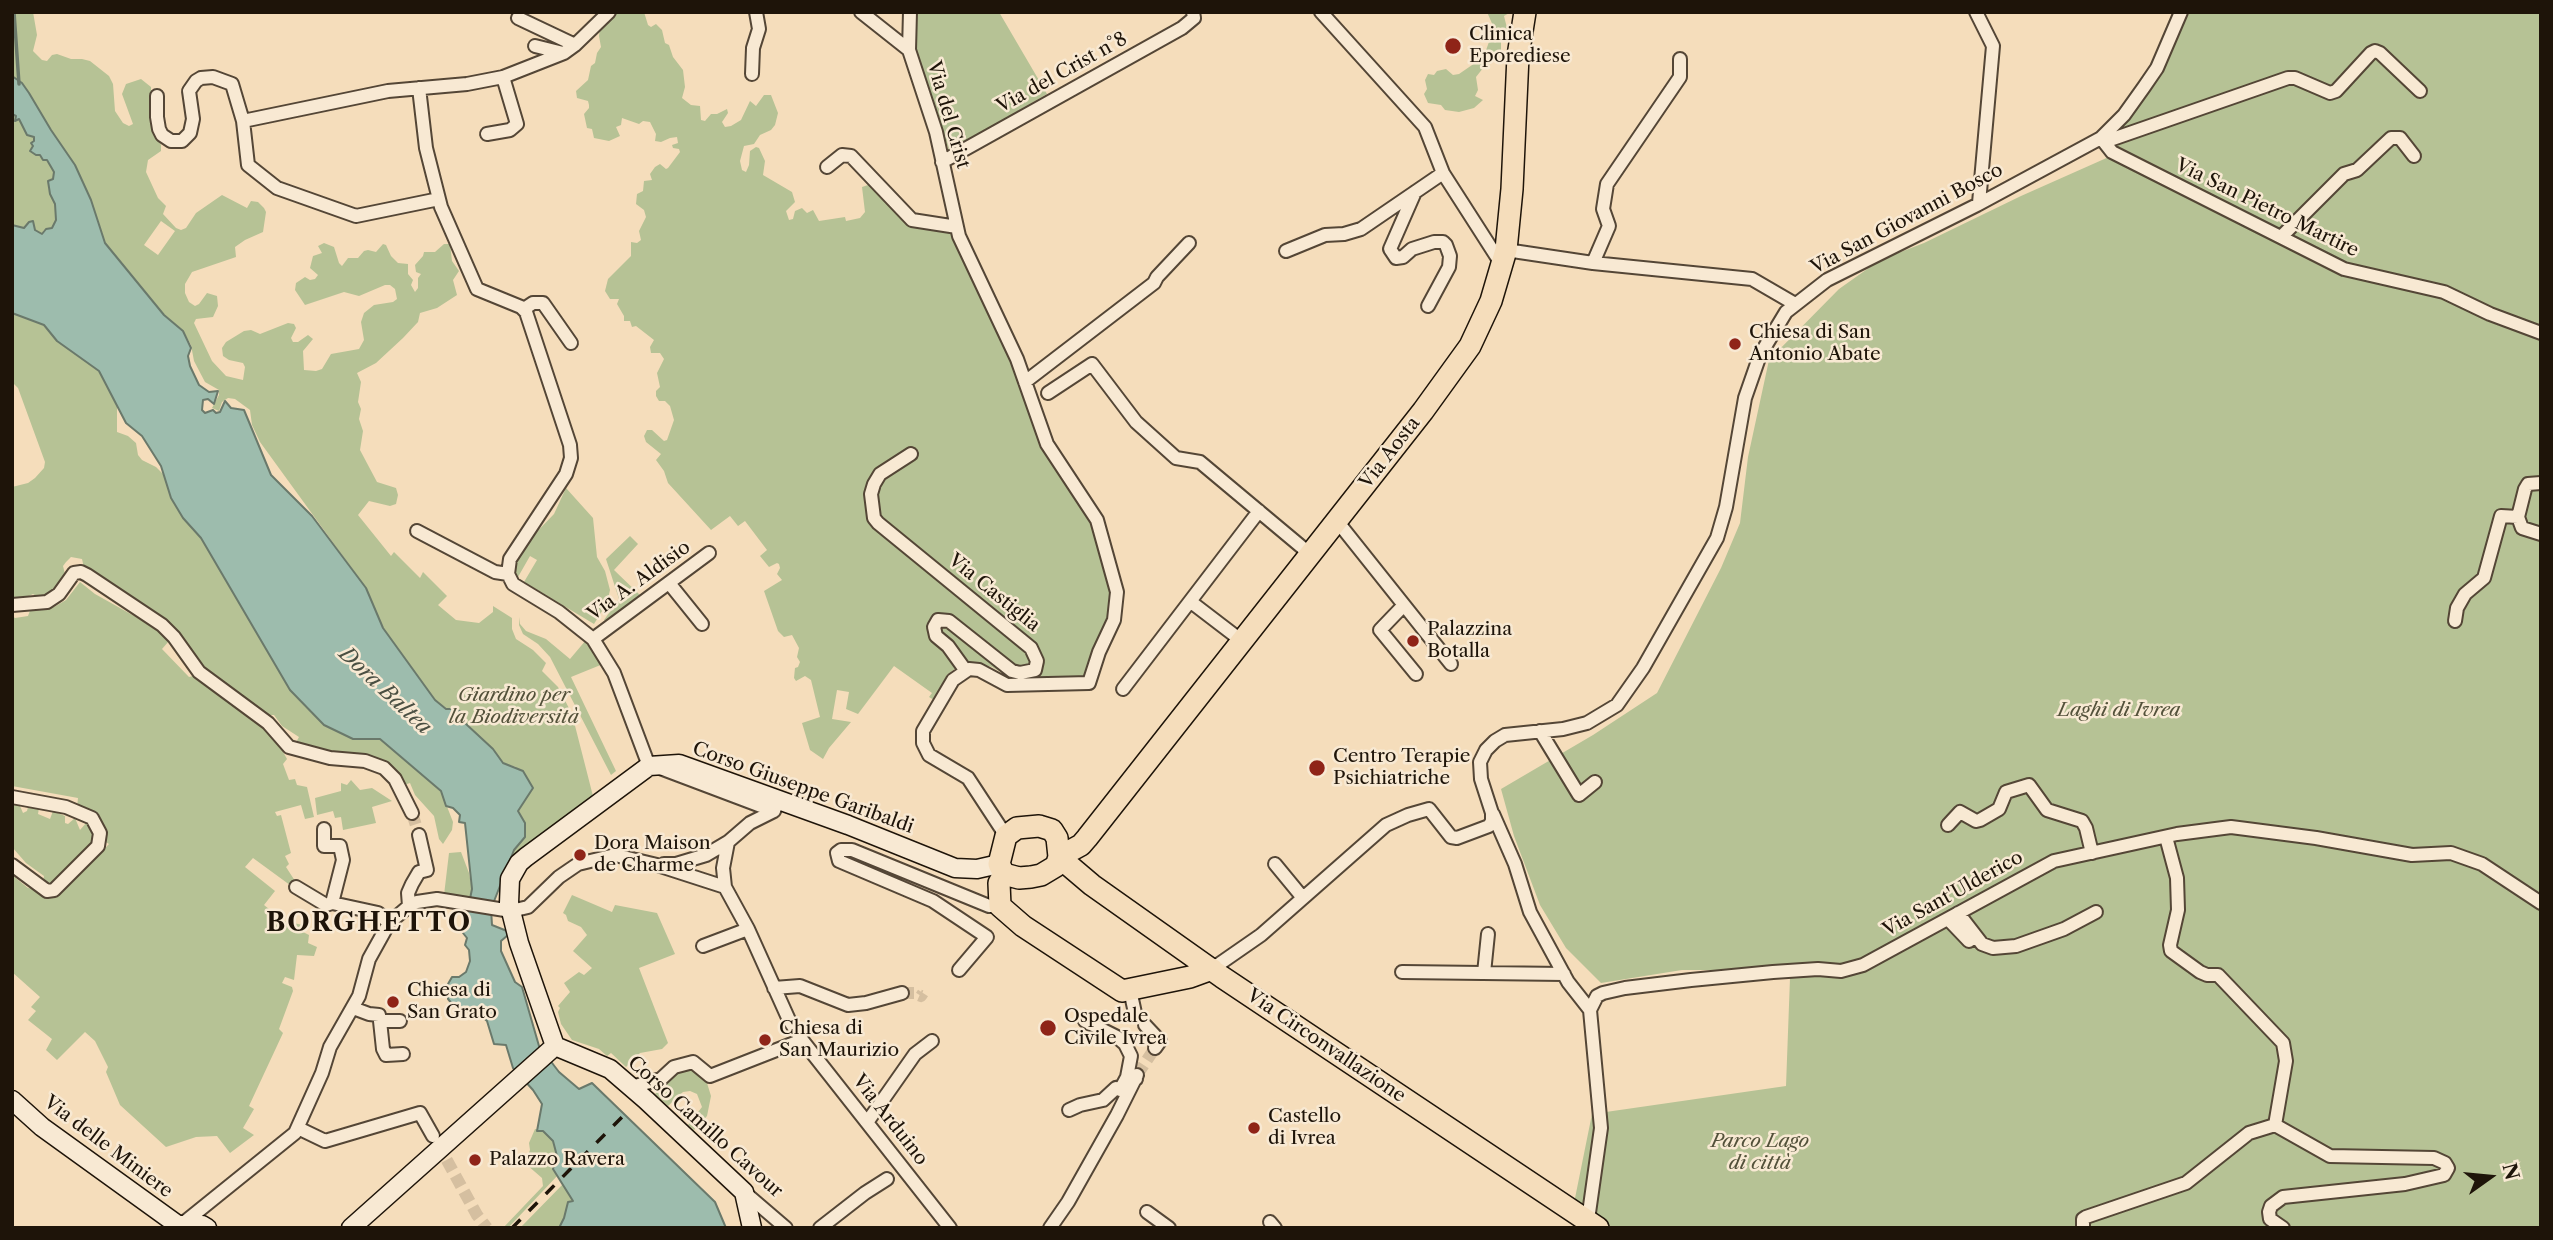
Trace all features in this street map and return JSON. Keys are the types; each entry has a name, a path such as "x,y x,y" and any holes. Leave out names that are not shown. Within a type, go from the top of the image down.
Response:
{"main road":[{"name":"Via Aosta","path":"1058,847 1081,845 1460,361 1486,313 1504,258 1512,201 1518,56 1525,12"},
{"name":"Corso Giuseppe Garibaldi","path":"654,767 679,764 776,806 955,868 1002,869"},
{"path":"351,1228 552,1049 526,966 505,911 510,879 519,863 654,767"},
{"path":"1058,847 1096,825"},
{"path":"1002,869 1020,878 1041,875 1056,866 1058,847 1052,830 1039,826 1017,828 1006,836 999,884 1000,906 1023,926 1122,991 1190,977 1212,969"},
{"path":"1080,874 1077,863 1081,845"},
{"name":"Via Circonvallazione","path":"1058,847 1092,885 1212,969 1593,1224"},
{"name":"Corso Camillo Cavour","path":"552,1049 610,1069 744,1192"},
{"name":"Via delle Miniere","path":"12,1100 42,1127 174,1225 202,1225 206,1228"},
{"path":"744,1192 752,1228"}],"street":[{"path":"243,121 388,90 467,84 503,76 564,53 609,12"},
{"path":"752,74 753,48 759,29 756,12"},
{"path":"861,12 909,50"},
{"name":"Via del Crist","path":"910,12 909,50 936,132 959,236 1017,359 1025,382"},
{"name":"Via del Crist n°8","path":"942,162 1182,28 1194,18 1193,12"},
{"path":"1321,12 1425,127 1443,173 1504,258 1593,263 1752,279 1795,304"},
{"path":"1976,12 1993,46 1979,203"},
{"name":"Via San Giovanni Bosco","path":"1590,1010 1564,974 1530,912 1515,864 1492,813 1481,779 1480,762 1486,750 1505,735 1587,723 1605,714 1617,705 1643,668 1717,538 1726,508 1741,417 1753,373 1759,355 1786,312 1828,280 2102,140 2151,78 2181,12"},
{"path":"518,18 575,45"},
{"path":"535,46 564,53"},
{"path":"2102,140 2288,78 2295,78 2330,93 2336,91 2371,52 2375,51 2420,91"},
{"path":"1609,226 1603,209 1607,184 1680,77 1681,59"},
{"path":"487,134 510,130 517,124 503,76"},
{"path":"157,96 157,117 162,135 171,141 182,141 190,133 192,118 189,90 201,78 213,77 232,84 243,121 248,165 277,188 356,216 439,199"},
{"path":"417,531 495,572 508,574 510,559 566,474 571,458 562,417 524,309 477,289 439,199 426,148 419,88"},
{"path":"2281,237 2344,174 2357,170 2391,138 2400,138 2414,156"},
{"name":"Via San Pietro Martire","path":"2102,140 2112,152 2344,269 2444,292 2490,314 2541,333"},
{"path":"827,167 842,155 851,156 912,220 957,227"},
{"path":"1286,251 1325,235 1361,229 1443,173"},
{"path":"1416,192 1390,249 1396,258 1404,257 1412,249 1434,242 1443,242 1446,245 1450,256 1449,267 1428,306"},
{"path":"1593,263 1615,211"},
{"path":"1006,836 968,778 929,755 923,743 923,731 953,680 966,671 979,670 1007,685 1089,683 1099,652 1114,620 1117,592 1097,520 1047,444 1025,382 1154,283 1189,243"},
{"path":"524,309 533,303 543,303 566,328 570,343"},
{"path":"1048,393 1092,364 1136,422 1176,458 1200,462 1310,554"},
{"name":"Via Castiglia","path":"911,454 880,474 874,484 871,494 874,518 1031,648 1037,661 1035,670 1020,673 1012,671 949,621 937,620 934,627 936,636 948,646 966,671"},
{"path":"2541,483 2528,484 2518,517 2522,528 2541,534"},
{"path":"1123,689 1259,511"},
{"path":"2455,621 2465,594 2484,578 2501,516 2518,517"},
{"path":"1337,521 1451,664"},
{"name":"Via A. Aldisio","path":"593,639 709,554"},
{"path":"12,605 55,598 74,573 81,572 162,625 199,672 268,723 289,747 330,758 365,761 384,768 395,779 412,813"},
{"name":"Via A. Aldisio","path":"508,574 513,584 559,612 593,639 614,673 654,767"},
{"path":"669,583 702,624"},
{"path":"1191,602 1242,641"},
{"path":"1404,605 1380,630 1416,674"},
{"path":"1540,732 1579,794 1595,782"},
{"path":"1948,825 1960,811 1976,821 1980,820 1999,809 2006,792 2029,785 2047,810 2082,821 2092,853"},
{"path":"12,790 62,800"},
{"path":"12,797 66,807 92,818 99,827 100,839 98,846 54,890 47,891 12,865"},
{"path":"657,865 676,864 706,855 776,806"},
{"path":"1212,969 1261,935 1386,825 1409,814 1429,810 1445,834 1457,838 1489,826 1492,813"},
{"name":"Via Sant'Ulderico","path":"1590,1010 1597,996 1625,988 1773,972 1841,971 1852,968 1879,958 2046,864 2166,837 2231,827 2246,827 2412,855 2451,853 2482,864 2541,903"},
{"path":"324,829 324,846 340,846 343,860 332,903"},
{"path":"409,906 408,893 412,884 419,872 427,870 419,835"},
{"path":"2166,837 2177,878 2178,910 2171,951 2200,972 2218,975 2283,1043 2286,1061 2274,1125"},
{"path":"174,1225 298,1128 338,1031 364,985 369,958 389,923 409,906 425,900 447,900 505,911 528,907 559,877 578,864 607,856 623,856 657,865 724,887 723,868 728,842"},
{"path":"959,970 987,937 933,901 839,861 837,853 841,850 852,850 989,906 1000,906"},
{"path":"1275,864 1303,898"},
{"path":"296,887 326,905 332,903 378,913 389,923"},
{"name":"Via Arduino","path":"724,887 748,929 789,1020 802,1040 950,1228"},
{"path":"1953,916 1982,944 1993,948 2015,946 2064,929 2096,912"},
{"path":"1953,916 1969,941"},
{"path":"703,946 748,929"},
{"path":"1484,973 1488,934"},
{"path":"1402,972 1564,974"},
{"path":"774,988 800,986 848,1005 902,993"},
{"path":"1130,990 1135,1013"},
{"path":"353,1008 379,1015 386,1055 404,1054"},
{"path":"1590,1010 1601,1129 1593,1224"},
{"path":"380,1021 400,1021"},
{"path":"1050,1228 1068,1202 1134,1077 1129,1050 1117,1037 1085,1021"},
{"path":"1146,1025 1160,1041 1155,1048"},
{"path":"631,1087 662,1079 674,1067 693,1062 710,1076 802,1040"},
{"path":"868,1121 915,1054 932,1041"},
{"path":"1069,1110 1102,1100 1116,1088 1120,1090 1134,1077"},
{"path":"298,1128 325,1141 421,1113 433,1136"},
{"path":"2083,1228 2083,1219 2086,1217 2186,1183 2249,1133 2274,1125 2330,1156 2434,1158 2445,1163 2448,1168 2444,1175 2405,1184 2283,1197 2269,1212 2270,1219 2283,1228"},
{"path":"820,1228 865,1193 887,1180"},
{"name":"Corso Camillo Cavour","path":"744,1192 786,1228"},
{"path":"1147,1212 1169,1228"}],"green space":[{"name":"Giardino per la Biodiversità","path":"12,12 33,12 37,35 33,51 47,61 57,54 90,61 109,76 113,84 115,111 123,123 129,126 133,124 122,94 126,84 141,79 151,87 151,123 161,151 148,160 146,172 158,198 166,206 163,214 176,228 186,228 196,213 222,195 247,208 251,201 258,202 264,208 266,212 263,232 235,247 236,257 192,272 185,284 189,302 195,306 207,293 217,296 218,306 213,317 196,319 194,323 212,361 226,376 243,380 243,363 223,356 222,348 226,342 244,331 251,330 260,334 288,323 294,324 296,328 291,338 293,342 298,342 308,335 313,339 303,351 304,370 316,371 322,369 331,354 359,349 364,340 361,322 364,313 374,305 397,299 395,289 385,285 359,296 344,292 305,305 295,290 296,283 305,277 315,279 318,275 310,268 313,256 322,253 318,246 324,243 334,247 342,266 348,258 358,258 368,250 376,252 383,244 386,245 398,263 408,264 408,274 413,280 411,285 415,292 421,274 416,272 415,265 424,252 435,252 444,244 450,244 452,261 459,271 453,280 457,295 437,308 420,313 418,322 403,338 376,363 357,373 361,382 358,402 363,431 360,450 377,482 396,488 398,495 396,504 390,506 369,501 358,515 391,556 394,552 420,578 423,572 447,596 438,605 456,620 479,623 493,612 493,606 512,618 516,639 546,663 542,671 558,687 572,714 594,800 526,845 508,865 525,823 518,811 516,767 503,763 493,749 466,724 456,709 446,709 435,700 383,628 366,588 260,442 252,425 250,410 235,399 228,398 222,402 219,411 212,408 219,390 205,382 183,331 164,315 105,243 91,200 75,165 22,83 12,76","holes":["161,221 175,231 158,255 144,245"]},
{"path":"616,12 644,12 648,25 651,27 656,24 662,30 665,43 669,45 673,57 683,70 685,87 682,98 691,105 700,106 701,120 705,121 711,114 727,109 728,113 722,122 725,127 731,126 741,120 750,101 756,106 764,95 771,95 778,113 775,125 760,135 754,144 744,146 740,161 742,170 746,172 750,151 759,148 765,161 763,175 792,192 795,202 786,211 789,220 793,219 795,211 802,208 807,213 813,210 819,221 860,218 865,212 862,187 871,184 900,215 949,226 1016,360 1045,445 1095,520 1112,592 1109,618 1084,679 1009,677 992,667 973,662 961,664 947,675 934,700 929,697 932,693 894,666 858,714 846,709 849,692 837,690 832,719 851,722 823,759 810,750 802,723 820,717 811,680 805,676 796,681 794,678 795,668 800,662 797,657 799,648 792,635 784,637 778,631 764,591 782,580 777,574 779,564 769,567 760,556 767,550 745,521 738,526 730,516 711,530 668,483 656,460 661,454 646,442 644,436 647,430 652,430 664,441 667,440 674,420 670,406 665,401 659,401 656,396 660,387 657,373 664,359 660,353 651,353 650,347 654,340 636,326 632,327 630,321 624,321 617,304 619,299 610,299 605,291 608,279 631,256 631,242 637,243 641,240 639,231 646,217 644,210 636,204 637,194 643,191 644,181 652,180 650,174 660,164 668,168 680,152 672,145 678,143 677,137 655,141 656,134 650,122 643,121 639,124 622,118 621,125 616,127 620,136 609,141 594,138 592,129 587,128 584,114 589,108 588,101 577,98 576,91 588,80 591,66 595,63 601,47 600,28"},
{"path":"915,12 999,12 1047,94 949,151 914,47"},
{"path":"1487,12 1511,12 1504,16 1508,32 1501,40 1501,52 1491,58 1476,77 1478,90 1475,96 1483,100 1474,108 1459,112 1428,103 1424,94 1428,74 1434,75 1437,71 1446,69 1453,75 1459,74 1485,53 1494,28"},
{"name":"Laghi di Ivrea","path":"2184,12 2541,12 2541,1228 1583,1228 1571,1218 1592,1114 1786,1086 1790,978 1738,970 1682,970 1601,983 1566,948 1540,905 1514,836 1501,789 1593,735 1657,693 1721,568 1740,523 1748,457 1769,360 1839,289 1880,260 1924,243 2111,156 2122,110"},
{"path":"12,114 16,116 15,121 19,119 34,137 30,151 40,155 43,160 47,159 54,171 53,178 48,181 55,204 56,220 52,229 44,230 42,234 35,230 33,221 24,228 12,225"},
{"path":"12,313 44,325 57,341 99,371 117,406 117,432 136,443 138,455 142,460 156,467 164,475 171,498 183,518 201,538 290,690 324,725 353,739 380,739 441,791 453,822 452,830 443,844 439,839 434,816 415,795 410,783 401,786 384,766 293,748 299,737 282,726 274,715 262,715 200,666 163,620 84,568 82,559 71,557 66,562 63,566 66,578 56,591 39,598 33,594 15,603 12,599 12,487 28,483 35,478 44,468 45,462 18,388 12,382"},
{"path":"566,488 593,518 597,557 605,571 610,590 607,603 594,624 524,582 537,560 530,556 518,577 513,568 513,562 527,542 554,514"},
{"path":"630,536 638,544 614,570 642,597 608,623 604,620 619,599 606,559"},
{"path":"80,582 95,594 161,631 169,641 162,649 189,677 197,675 214,691 273,734 287,759 283,764 289,780 295,779 297,785 307,787 314,817 305,819 301,805 275,812 277,816 281,815 291,853 285,856 289,864 286,867 297,884 294,888 253,858 245,867 275,891 264,905 271,916 303,925 301,931 309,935 308,943 317,947 314,956 297,955 294,980 285,977 282,983 292,987 293,991 279,1029 283,1033 249,1106 254,1109 243,1128 254,1135 230,1153 217,1136 196,1137 166,1147 120,1105 106,1072 108,1067 95,1041 85,1032 57,1060 46,1050 52,1039 28,1020 36,1011 31,1007 40,997 12,972 12,875 28,888 40,889 49,898 71,878 75,878 96,853 99,854 109,844 104,841 102,821 87,809 77,808 78,798 12,786 12,616 28,616 31,608 54,607 66,600"},
{"path":"520,617 520,624 526,631 546,639 570,659 586,640 603,664 571,677 616,771 611,775 550,657 538,644 523,634 519,625"},
{"path":"351,780 360,790 372,788 392,801 372,807 376,823 343,830 341,817 335,818 333,811 317,815 315,798 341,791 341,783 347,785"},
{"path":"12,804 20,806 23,813 28,807 39,808 38,814 50,819 53,811 65,816 65,823 68,824 75,818 80,830 87,822 95,828 96,842 54,887 43,883 44,876 26,863 12,847"},
{"path":"461,852 472,889 468,902 444,895 449,853"},
{"path":"572,895 612,912 615,905 657,913 675,954 639,968 668,1043 662,1049 640,1053 626,1067 611,1053 607,1056 599,1049 572,1040 561,1024 558,1006 570,992 564,983 579,972 584,975 592,968 573,951 587,935 581,927 568,921 563,913"},
{"path":"689,1067 707,1083 711,1096 707,1116 694,1130 688,1125 702,1107 697,1094 683,1092 668,1106 655,1094 676,1071"},
{"path":"535,1129 543,1130 553,1141 557,1156 553,1168 558,1175 508,1228 503,1228 543,1186 542,1178 527,1165 526,1160"},
{"path":"564,1183 573,1201 568,1202 559,1228 520,1228"}],"water":[{"name":"Dora Baltea","path":"12,76 22,83 75,165 91,200 105,243 164,315 183,331 191,348 188,356 190,366 199,385 209,392 218,391 214,404 208,399 203,400 202,410 205,413 213,410 220,412 225,401 231,408 244,410 271,475 312,516 366,588 383,628 435,700 446,709 456,709 463,713 466,724 493,749 503,763 523,771 533,788 518,811 525,823 525,837 514,850 491,909 492,925 507,931 508,935 501,941 501,951 515,982 522,987 539,1046 559,1072 579,1089 592,1083 715,1202 726,1228 559,1228 568,1202 573,1201 553,1169 557,1156 553,1141 543,1131 537,1131 542,1104 513,1068 506,1045 494,1044 487,1021 478,1013 453,1005 448,999 448,984 452,977 459,977 466,972 470,961 469,950 465,945 467,938 463,933 472,889 465,823 459,822 460,815 453,808 446,806 441,791 380,739 353,739 324,725 290,690 201,538 183,518 171,498 161,466 142,436 126,423 99,371 57,341 44,325 12,313 12,225 24,228 33,221 35,230 42,234 46,229 52,228 56,220 55,204 48,181 53,179 54,172 47,160 30,151 34,137 27,135 19,119 15,121 16,116 12,114"}],"waterway":[{"path":"14,12 19,84"}],"tunnel":[{"path":"412,813 419,835"},
{"path":"902,993 921,996 923,993"},
{"path":"1137,1075 1155,1048"},
{"path":"438,1144 487,1228"}],"railway":[{"path":"512,1228 626,1113"}],"place":[{"name":"Clinica Eporediese","path":"1453,46"},
{"name":"Chiesa di San Antonio Abate","path":"1735,344"},
{"name":"Palazzina Botalla","path":"1413,641"},
{"name":"Centro Terapie Psichiatriche","path":"1317,768"},
{"name":"Dora Maison de Charme","path":"580,855"},
{"name":"Chiesa di San Grato","path":"393,1002"},
{"name":"Ospedale Civile Ivrea","path":"1048,1028"},
{"name":"Chiesa di San Maurizio","path":"765,1040"},
{"name":"Castello di Ivrea","path":"1254,1128"},
{"name":"Palazzo Ravera","path":"475,1160"}],"district":[{"name":"BORGHETTO","path":"369,923"}],"park label":[{"name":"Parco Lago di città","path":"1760,1153"}]}
